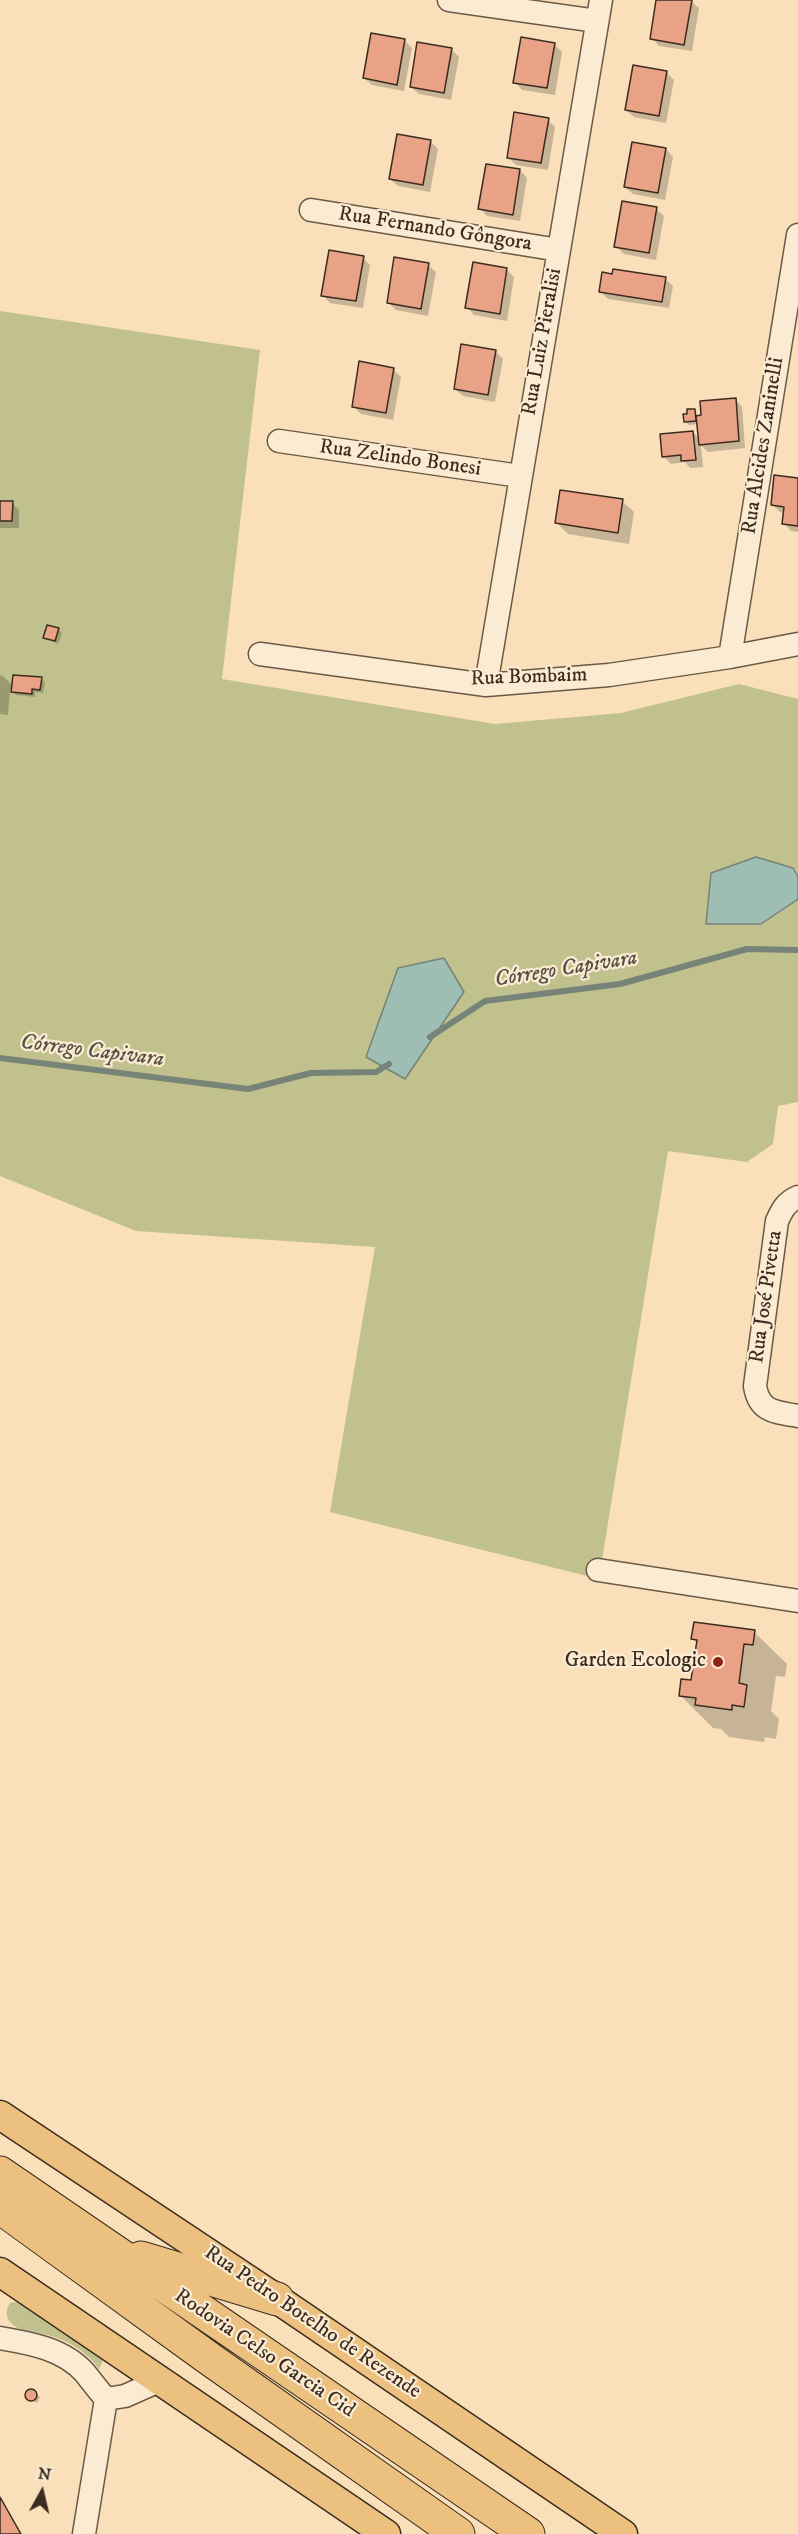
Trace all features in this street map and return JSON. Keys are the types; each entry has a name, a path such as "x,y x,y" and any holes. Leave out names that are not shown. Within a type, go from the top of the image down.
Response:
{"highway":[{"name":"Rodovia Celso Garcia Cid","path":"0,2172 528,2534"},
{"name":"Rodovia Celso Garcia Cid","path":"1,2208 458,2534"},
{"path":"110,2249 277,2299"}],"main road":[{"name":"Rua Pedro Botelho de Rezende","path":"0,2115 277,2299 623,2534"},
{"path":"1,2278 386,2534"}],"street":[{"path":"449,0 599,11"},
{"name":"Rua Luiz Pieralisi","path":"486,685 599,11"},
{"name":"Rua Fernando Gôngora","path":"311,210 559,250"},
{"name":"Rua Alcides Zaninelli","path":"730,657 798,235"},
{"name":"Rua Zelindo Bonesi","path":"279,441 520,476"},
{"name":"Rua Bombaim","path":"260,654 486,685 609,675 730,657 798,644"},
{"name":"Rua José Pivetta","path":"794,1198 782,1209 777,1221 756,1373 757,1399 766,1408 778,1413 798,1416"},
{"path":"597,1570 798,1601"},
{"path":"0,2338 28,2343 54,2352 72,2362 86,2374 106,2399 84,2534"},
{"path":"106,2399 125,2396 159,2381"}],"green space":[{"path":"0,311 260,350 222,679 495,724 621,713 739,684 798,699 798,1102 778,1106 773,1144 747,1162 668,1151 599,1579 330,1512 375,1247 136,1231 0,1176"},
{"path":"14,2302 20,2303 104,2359 99,2369 88,2356 67,2342 22,2330 13,2325 7,2313 8,2306"}],"water":[{"path":"756,857 793,868 798,877 798,899 761,924 706,924 711,873"},
{"path":"444,958 464,992 405,1079 366,1057 398,968"}],"building":[{"path":"656,0 692,0 684,45 650,39"},
{"path":"371,33 405,39 397,85 363,78"},
{"path":"521,37 555,43 547,88 513,83"},
{"path":"417,42 452,48 444,93 410,87"},
{"path":"633,65 667,71 659,116 625,110"},
{"path":"514,112 549,118 541,163 507,158"},
{"path":"397,134 431,140 423,185 389,179"},
{"path":"632,142 666,148 658,193 624,187"},
{"path":"486,164 520,169 513,215 478,209"},
{"path":"622,201 657,207 649,253 614,247"},
{"path":"329,250 364,256 356,301 321,296"},
{"path":"394,257 429,263 421,309 387,303"},
{"path":"473,262 507,268 500,314 465,308"},
{"path":"613,269 666,277 662,302 599,292 602,272 612,274"},
{"path":"461,344 496,350 488,395 454,389"},
{"path":"359,361 394,368 386,413 352,407"},
{"path":"736,398 739,441 699,445 696,416 701,415 700,401"},
{"path":"687,409 695,409 696,421 684,422 683,414 687,414"},
{"path":"693,431 696,460 681,461 681,455 662,457 660,434"},
{"path":"774,475 798,478 798,526 782,524 784,507 771,505"},
{"path":"560,490 623,499 618,533 555,523"},
{"path":"0,501 13,501 12,521 0,521"},
{"path":"47,625 59,628 55,641 43,638"},
{"path":"13,675 42,677 40,690 32,689 32,694 11,692"},
{"name":"Garden Ecologic","path":"694,1622 755,1630 753,1645 744,1644 739,1683 747,1685 744,1707 732,1705 732,1710 695,1705 696,1698 679,1696 681,1679 691,1680 697,1640 691,1639"},
{"path":"33,2389 37,2395 33,2401 29,2401 25,2393"},
{"path":"0,2497 21,2534 0,2534"}],"waterway":[{"name":"Córrego Capivara","path":"430,1037 485,1001 620,984 747,949 798,950"},
{"name":"Córrego Capivara","path":"0,1058 248,1089 311,1073 376,1072 389,1064"}],"place":[{"name":"Garden Ecologic","path":"718,1662"}]}
